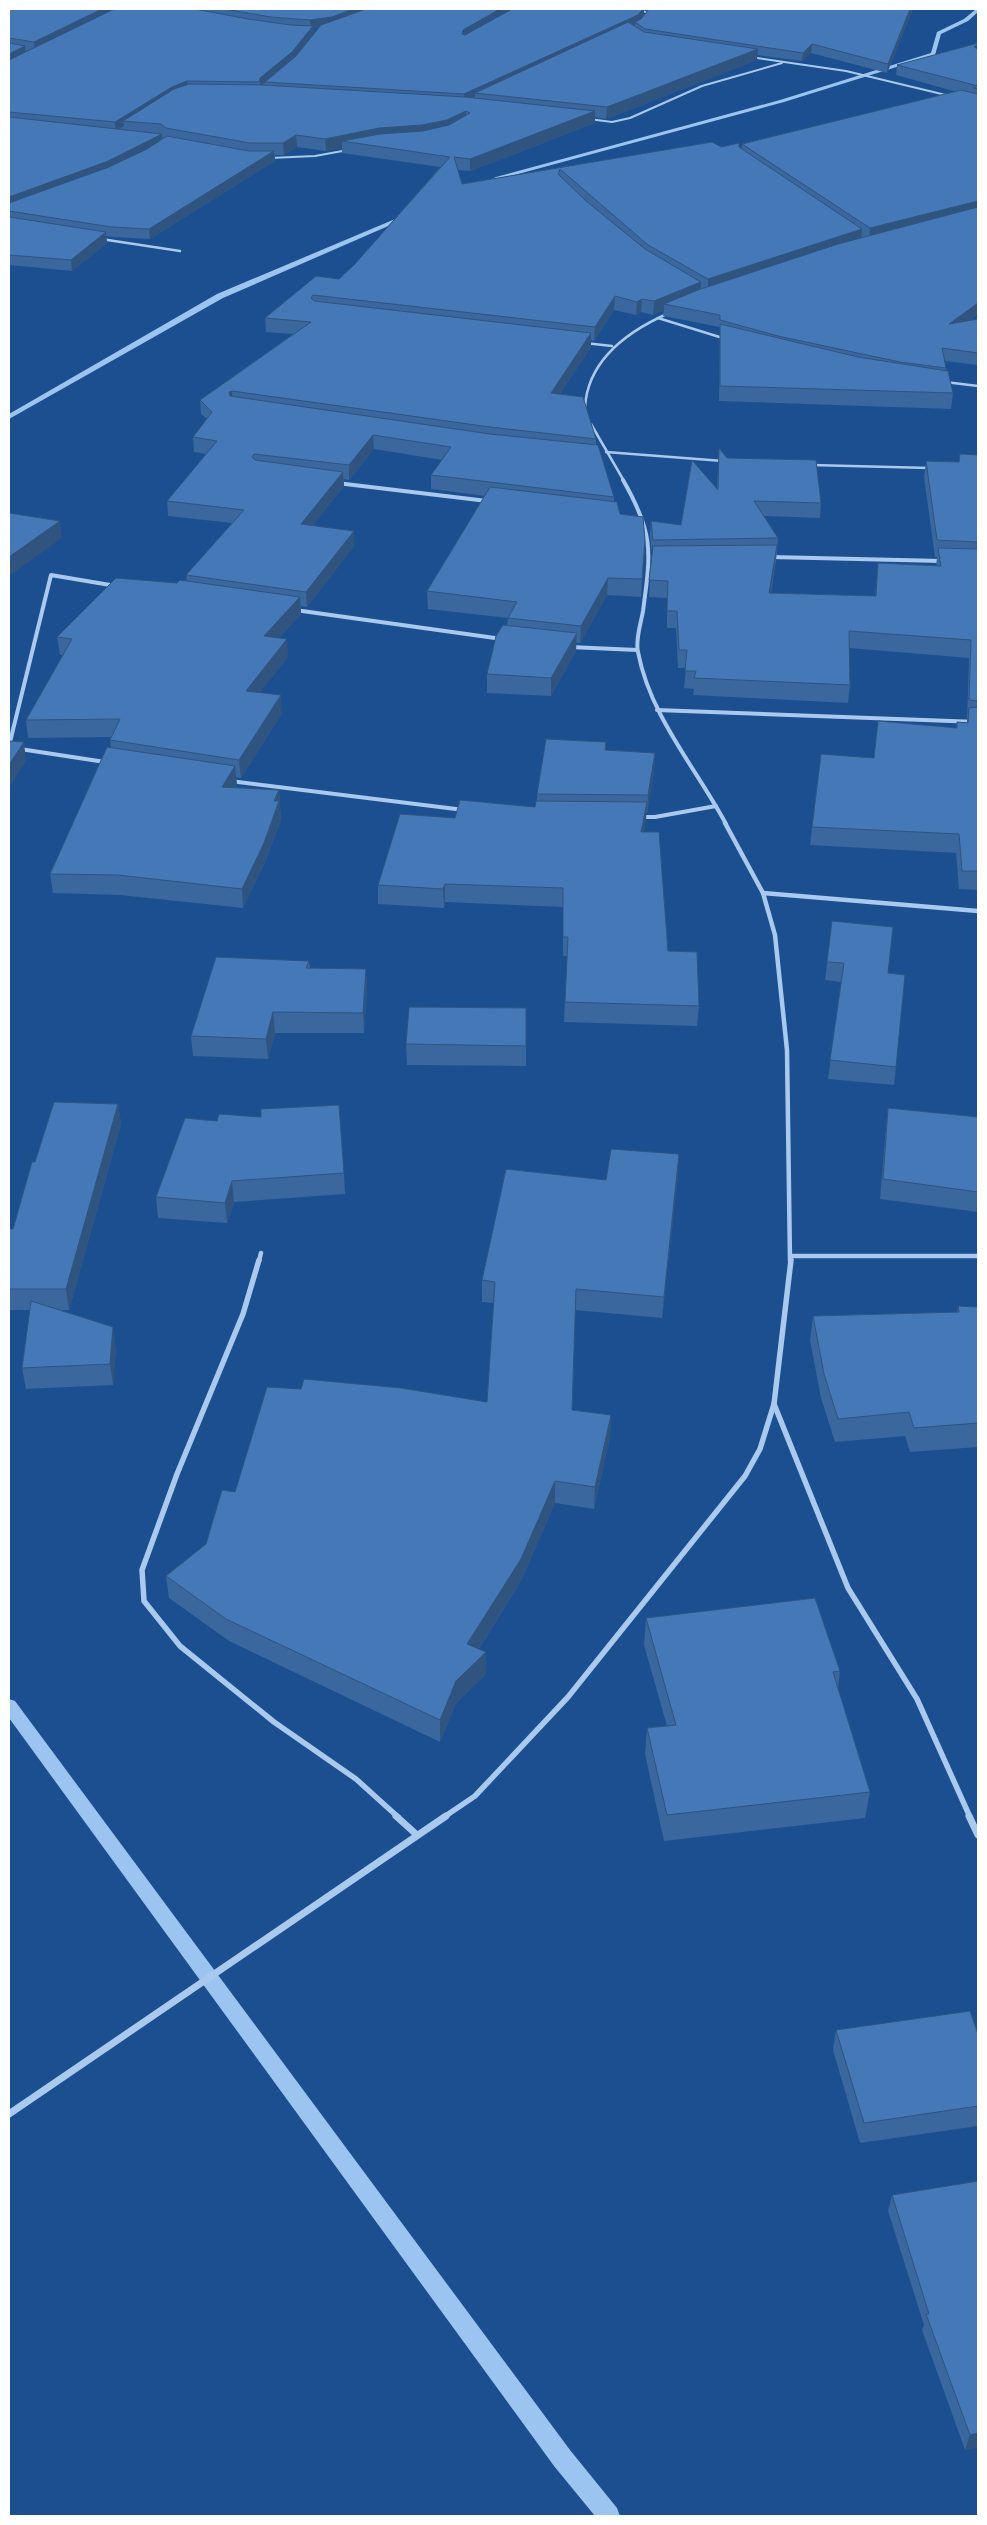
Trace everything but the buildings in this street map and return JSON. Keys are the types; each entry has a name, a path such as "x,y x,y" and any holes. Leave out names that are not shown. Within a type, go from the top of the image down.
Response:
{"street":[{"path":"640,9 647,13 644,20"},
{"path":"742,56 846,71 958,97"},
{"path":"580,118 612,122 630,118 702,86 782,63"},
{"path":"266,158 315,156 355,149"},
{"path":"95,238 180,251"},
{"path":"9,2114 22,2107 475,1796 568,1697 745,1476 760,1449 774,1404 791,1256 787,1050 775,935 763,893 716,806 657,710 637,650 650,558 644,519 586,416 585,403 590,382 612,346 629,334 674,310"},
{"path":"657,318 730,340"},
{"path":"582,343 612,346"},
{"path":"937,381 978,386"},
{"path":"606,452 727,462"},
{"path":"600,457 610,458"},
{"path":"806,465 931,468"},
{"path":"335,482 492,502"},
{"path":"635,518 644,519"},
{"path":"768,557 952,562"},
{"path":"113,763 9,747 51,576 126,587"},
{"path":"286,609 510,640"},
{"path":"564,647 637,650"},
{"path":"657,710 978,722"},
{"path":"228,780 315,794 468,810"},
{"path":"636,817 655,817 716,806"},
{"path":"763,893 978,911"},
{"path":"261,1252 243,1314 177,1474 142,1570 144,1601 180,1646 274,1722 356,1778 417,1835"},
{"path":"791,1256 978,1256"},
{"path":"774,1404 848,1588 917,1699 978,1835"}],"waterway":[{"path":"480,186 498,178 782,101 933,54 939,33 966,20 978,10"},
{"path":"9,417 220,296 407,216"},
{"path":"9,1706 562,2458 609,2516"}]}
